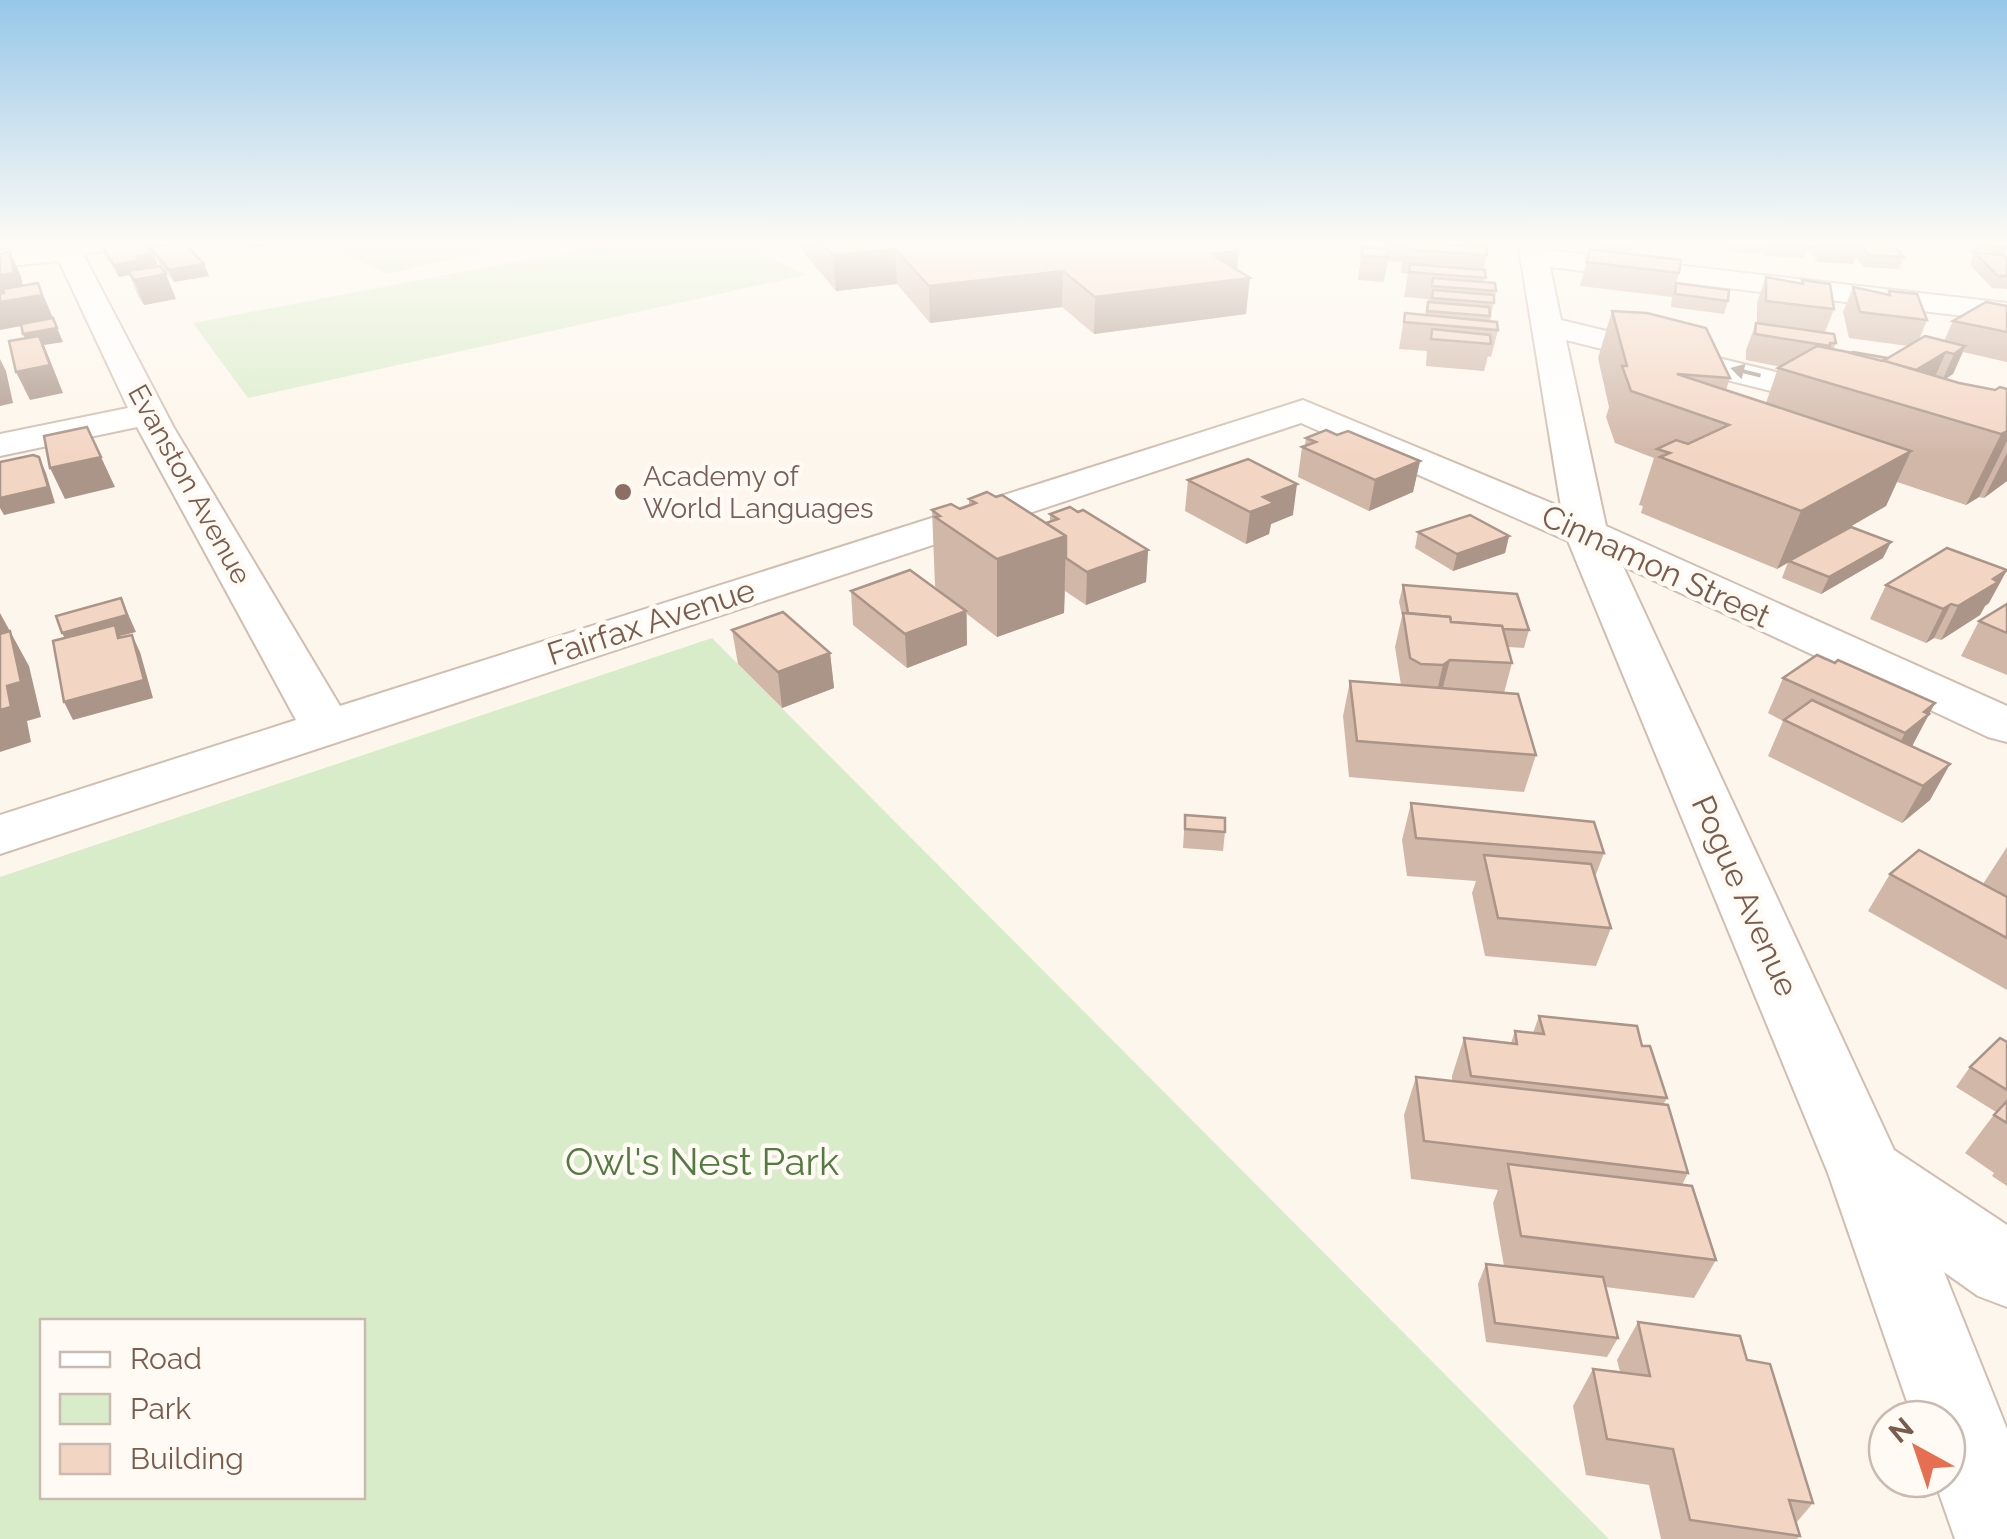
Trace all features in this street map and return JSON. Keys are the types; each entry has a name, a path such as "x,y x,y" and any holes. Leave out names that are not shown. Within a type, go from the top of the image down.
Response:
{"street":[{"name":"Evanston Avenue","path":"99,314 149,414 327,729"},
{"name":"Pogue Avenue","path":"1544,314 1586,533 1866,1173 2003,1539"},
{"path":"1546,327 1694,359 1886,411"},
{"name":"Cinnamon Street","path":"1303,411 1586,533 2007,726"},
{"name":"Fairfax Avenue","path":"0,834 1303,411"},
{"path":"0,445 149,414"},
{"path":"1866,1173 2007,1270"}],"green space":[{"path":"241,314 629,314 248,398 193,323"},
{"name":"Owl's Nest Park","path":"712,638 1609,1539 0,1539 0,877"}],"building":[{"path":"1405,314 1413,314 1497,322 1498,330 1404,322"},
{"path":"1613,314 1650,314 1706,328 1730,378 1677,374 1911,451 1801,511 1660,457 1670,453 1657,449 1676,440 1688,444 1729,425 1631,391 1622,366 1627,366"},
{"path":"1875,314 1925,314 1927,320"},
{"path":"1965,314 2007,314 2007,332 1953,321"},
{"path":"53,318 57,328 23,334 21,324"},
{"path":"1756,323 1834,334 1836,343 1830,346 1755,334"},
{"path":"1432,329 1490,335 1491,344 1431,339"},
{"path":"39,336 50,365 16,372 9,341"},
{"path":"1925,336 1965,346 1916,370 1883,361"},
{"path":"1817,346 1868,356 1959,383 2007,389 2007,431 2001,434 1778,368"},
{"path":"1853,352 1887,358 1882,361"},
{"path":"87,427 101,457 50,468 44,436"},
{"path":"1326,430 1337,435 1348,431 1420,461 1375,480 1302,447 1316,442 1306,438"},
{"path":"39,457 48,487 0,498 0,462"},
{"path":"1248,459 1297,484 1263,497 1274,503 1250,512 1188,480"},
{"path":"987,492 996,497 1002,495 1066,536 997,559 935,517 940,516 932,510 951,504 960,509 976,503 969,499"},
{"path":"1070,507 1078,512 1083,510 1148,550 1087,572 1066,558 1066,536 1046,523 1058,519 1050,514"},
{"path":"1470,515 1509,536 1457,554 1418,532"},
{"path":"1851,527 1891,542 1829,577 1789,561"},
{"path":"1947,548 2007,570 1993,579 1998,582 1958,606 1951,604 1943,609 1886,585"},
{"path":"910,570 966,611 905,634 851,591"},
{"path":"1403,585 1517,594 1529,630 1408,613"},
{"path":"121,598 127,615 62,633 56,616"},
{"path":"2007,604 2007,633 1979,621"},
{"path":"783,612 830,653 778,672 732,630"},
{"path":"1403,613 1502,626 1512,663 1450,660 1443,665 1421,664 1410,658"},
{"path":"115,625 118,638 132,635 144,680 64,702 53,641"},
{"path":"10,631 21,682 7,686 11,707 0,710 0,634"},
{"path":"1817,655 1835,663 1838,660 1935,703 1924,712 1929,714 1905,733 1783,678"},
{"path":"1350,681 1518,694 1536,755 1357,741"},
{"path":"1812,700 1950,764 1923,786 1784,720"},
{"path":"1411,803 1594,822 1604,853 1416,838"},
{"path":"1185,815 1225,818 1225,832 1185,829"},
{"path":"1919,850 2007,897 2007,938 1890,874"},
{"path":"1484,855 1591,864 1611,928 1498,918"},
{"path":"1539,1016 1637,1026 1642,1046 1650,1046 1667,1098 1471,1076 1464,1038 1517,1044 1515,1031 1544,1034"},
{"path":"2000,1038 2007,1042 2007,1090 1970,1067"},
{"path":"1416,1077 1668,1105 1688,1173 1424,1141"},
{"path":"2007,1101 2007,1123 1994,1115"},
{"path":"1508,1164 1692,1186 1716,1260 1521,1236"},
{"path":"1486,1264 1603,1277 1618,1338 1495,1323"},
{"path":"1638,1322 1740,1336 1747,1360 1770,1364 1813,1503 1789,1500 1800,1536 1690,1520 1673,1449 1607,1439 1593,1369 1650,1376"}],"place":[{"name":"Academy of World Languages","path":"623,492"}]}
